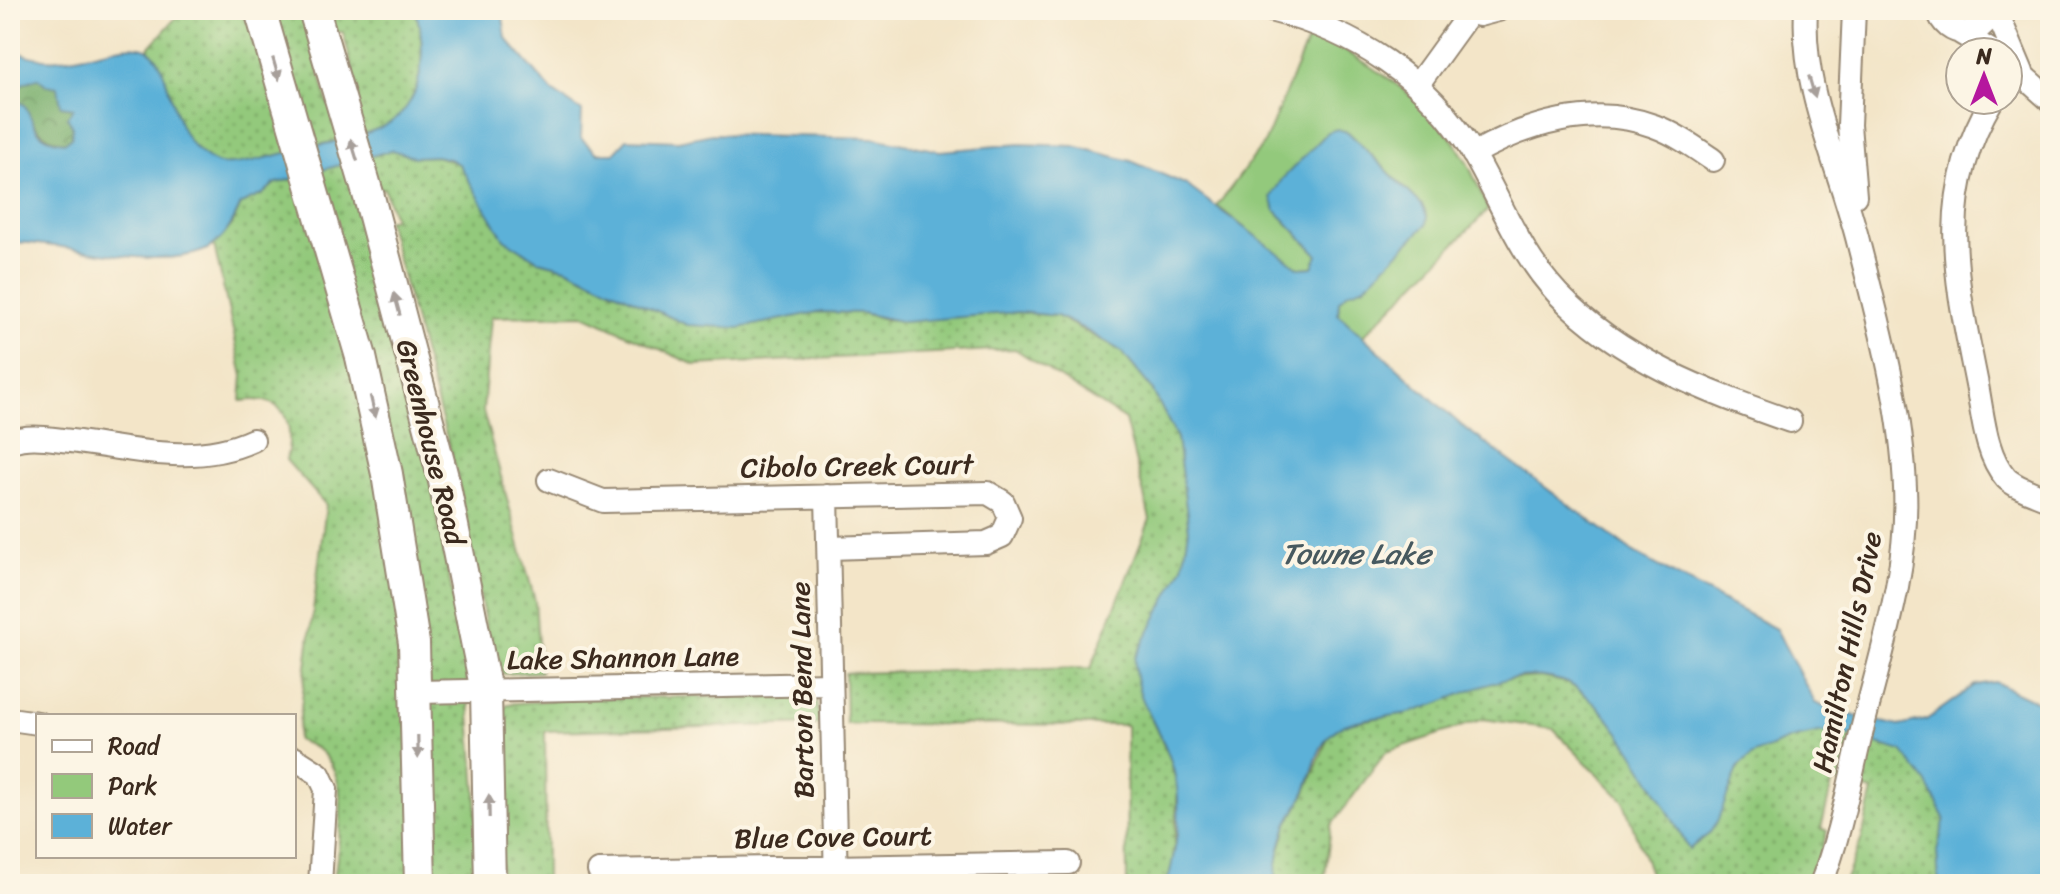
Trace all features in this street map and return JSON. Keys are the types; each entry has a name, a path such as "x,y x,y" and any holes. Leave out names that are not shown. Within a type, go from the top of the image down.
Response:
{"main road":[{"name":"Greenhouse Road","path":"260,10 312,198 361,357 387,474 414,643 420,884"},
{"name":"Greenhouse Road","path":"314,10 369,197 444,481 486,691 490,884"}],"street":[{"path":"1270,10 1337,32 1418,84 1473,154 1525,252 1557,293 1598,331 1648,363 1701,389 1790,421"},
{"path":"1418,84 1468,11 1486,15 1498,10"},
{"path":"1806,10 1804,40 1808,74 1858,241"},
{"path":"1854,10 1849,125 1858,241"},
{"path":"1938,10 1948,27 1966,36"},
{"path":"1961,33 1978,30 1994,10"},
{"path":"1994,10 2002,36"},
{"path":"2024,80 2050,100"},
{"path":"1985,116 1960,172 1952,244 1957,284 1992,454 2008,479 2050,500"},
{"path":"1473,154 1527,129 1591,117 1651,125 1676,135 1713,160"},
{"name":"Hamilton Hills Drive","path":"1821,884 1840,821 1899,573 1906,490 1896,402 1858,241"},
{"path":"10,442 20,438 49,438 189,456 228,452 253,440"},
{"name":"Cibolo Creek Court","path":"549,480 603,501 988,493 1003,502 1010,518 1002,536 986,543 830,548"},
{"name":"Barton Bend Lane","path":"827,496 835,875"},
{"name":"Lake Shannon Lane","path":"417,692 831,684"},
{"path":"10,719 36,723"},
{"path":"296,759 319,774 326,789 320,884"},
{"name":"Blue Cove Court","path":"599,871 835,875 1068,863"}],"green space":[{"path":"183,10 303,10 328,105 359,95 343,32 332,32 326,10 415,10 422,59 415,93 396,119 371,132 258,161 219,165 203,158 191,146 182,131 157,62 148,49"},
{"path":"1311,32 1377,70 1435,119 1465,159 1488,210 1361,338 1338,314 1339,301 1348,292 1365,286 1427,216 1422,205 1348,132 1275,210 1318,255 1314,267 1299,268 1289,263 1217,206 1265,142"},
{"path":"38,78 59,87 74,108 72,137 65,142 41,132 15,100 18,85"},
{"path":"392,150 414,157 436,156 459,164 505,239 539,261 566,268 687,325 818,312 862,313 885,320 1019,312 1057,316 1121,351 1152,389 1177,438 1189,530 1183,567 1169,598 1147,710 1169,756 1178,788 1173,861 1167,884 1127,884 1126,725 846,724 845,673 1091,668 1150,519 1125,420 1015,349 695,365 584,315 491,317 483,411 535,601 540,672 504,674 493,664 456,471 387,220 394,218 384,188 353,198 358,216 362,216 414,397 466,664 476,791 478,884 334,884 341,814 337,779 320,751 297,740 326,505 286,460 289,434 284,414 268,402 241,401 243,376 214,245 232,225 241,204 263,194 274,184"},
{"path":"1542,677 1572,686 1607,717 1639,760 1689,849 1711,827 1731,778 1739,767 1770,745 1825,732 1895,747 1921,773 1945,818 1937,851 1939,884 1844,884 1862,838 1873,791 1833,781 1821,828 1827,831 1812,884 1654,884 1623,800 1553,729 1483,719 1386,752 1331,826 1324,884 1275,884 1276,865 1287,825 1306,792 1329,735 1344,724 1415,711 1460,692 1506,679"},
{"path":"804,696 816,700 821,724 545,731 546,884 501,884 496,719 508,704 576,698"}],"water":[{"name":"Towne Lake","path":"415,10 502,10 506,38 552,91 582,111 581,138 597,153 614,153 627,139 678,141 712,134 873,138 940,151 1020,144 1074,146 1131,161 1185,184 1299,268 1313,267 1318,255 1275,210 1271,197 1282,179 1328,132 1337,129 1348,132 1422,205 1427,216 1426,225 1365,286 1348,292 1339,301 1338,314 1461,425 1634,553 1776,629 1815,703 1899,726 1926,720 1975,685 1995,682 2050,708 2050,884 1939,884 1937,851 1945,818 1926,782 1902,751 1835,732 1791,739 1754,754 1739,766 1718,820 1709,834 1689,849 1636,758 1603,712 1569,684 1529,676 1489,684 1412,712 1349,723 1332,733 1320,751 1305,793 1287,825 1275,884 1167,884 1177,836 1177,788 1169,756 1137,684 1135,658 1183,567 1189,530 1177,438 1152,389 1121,351 1082,328 1057,316 1019,312 904,322 862,313 818,312 739,328 687,325 566,268 539,261 504,239 459,164 436,156 414,157 392,150 274,184 263,194 241,204 222,238 203,251 159,258 134,257 10,242 10,47 29,56 48,59 119,47 146,49 155,56 162,69 178,120 187,137 199,152 216,163 231,164 350,138 382,127 396,118 407,106 420,76 419,25","holes":["38,78 46,85 58,87 61,106 74,108 67,117 72,126 72,137 65,142 42,135 25,105 15,100 19,85"]}]}
